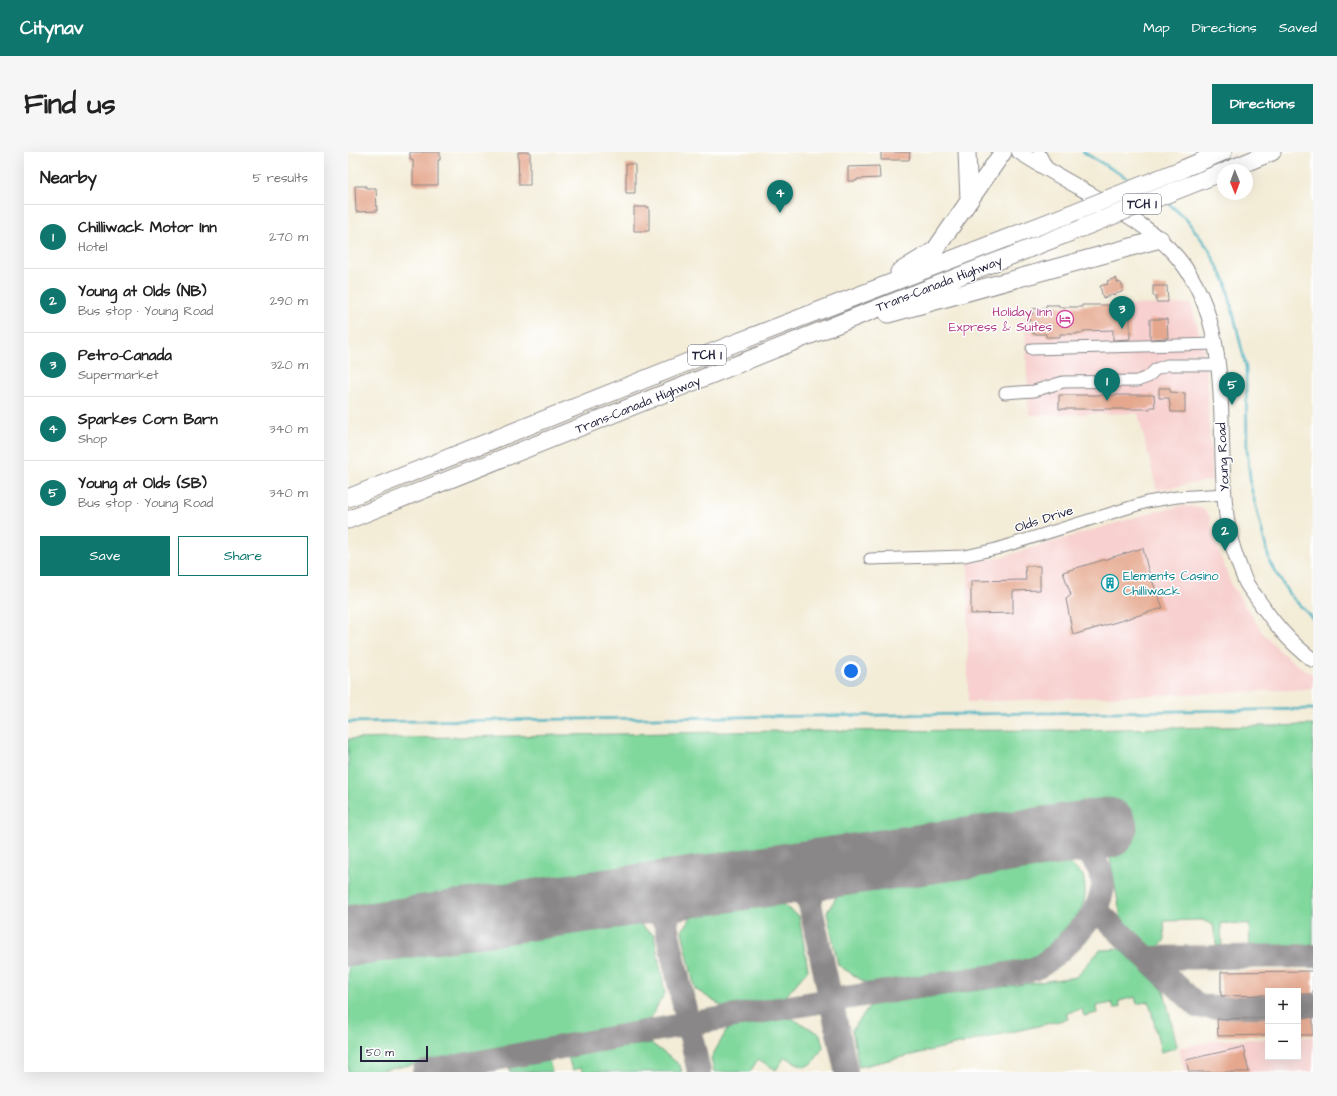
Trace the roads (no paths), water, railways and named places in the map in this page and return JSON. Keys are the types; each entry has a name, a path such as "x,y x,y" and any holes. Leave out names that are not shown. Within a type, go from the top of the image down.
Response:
{"highway":[{"path":"967,152 969,200"},
{"path":"738,342 900,272 935,250 1003,152"},
{"name":"Trans-Canada Highway","path":"348,498 738,342 1067,215 1223,152"},
{"path":"1243,164 1272,152"},
{"name":"Trans-Canada Highway","path":"348,520 909,295 1217,174"},
{"path":"745,362 798,345 868,319 1160,239"}],"main road":[{"name":"Young Road","path":"1019,152 1049,171 1129,216 1160,239 1177,257 1192,278 1209,320 1219,365 1225,494 1230,536 1244,580 1274,623 1297,648 1313,660"}],"street":[{"path":"1039,152 1049,171"},
{"path":"1032,348 1215,344"},
{"path":"1005,393 1034,392 1063,382 1137,381 1148,377 1156,369 1167,365 1219,365"},
{"name":"Olds Drive","path":"870,559 965,556 996,549 1147,502 1177,497 1225,494"}],"waterway":[{"path":"1083,152 1134,182"},
{"path":"1166,201 1186,219 1208,248 1226,283 1246,367 1247,449 1251,487 1270,563 1289,594 1313,619"},
{"path":"348,722 1313,709"}],"place":[{"name":"Sparkes Corn Barn","path":"780,213"},
{"name":"Holiday Inn Express & Suites","path":"1065,319"},
{"name":"Petro-Canada","path":"1122,329"},
{"name":"Chilliwack Motor Inn","path":"1107,401"},
{"name":"Young at Olds (SB)","path":"1232,405"},
{"name":"Young at Olds (NB)","path":"1225,551"},
{"name":"Elements Casino Chilliwack","path":"1110,583"}]}
